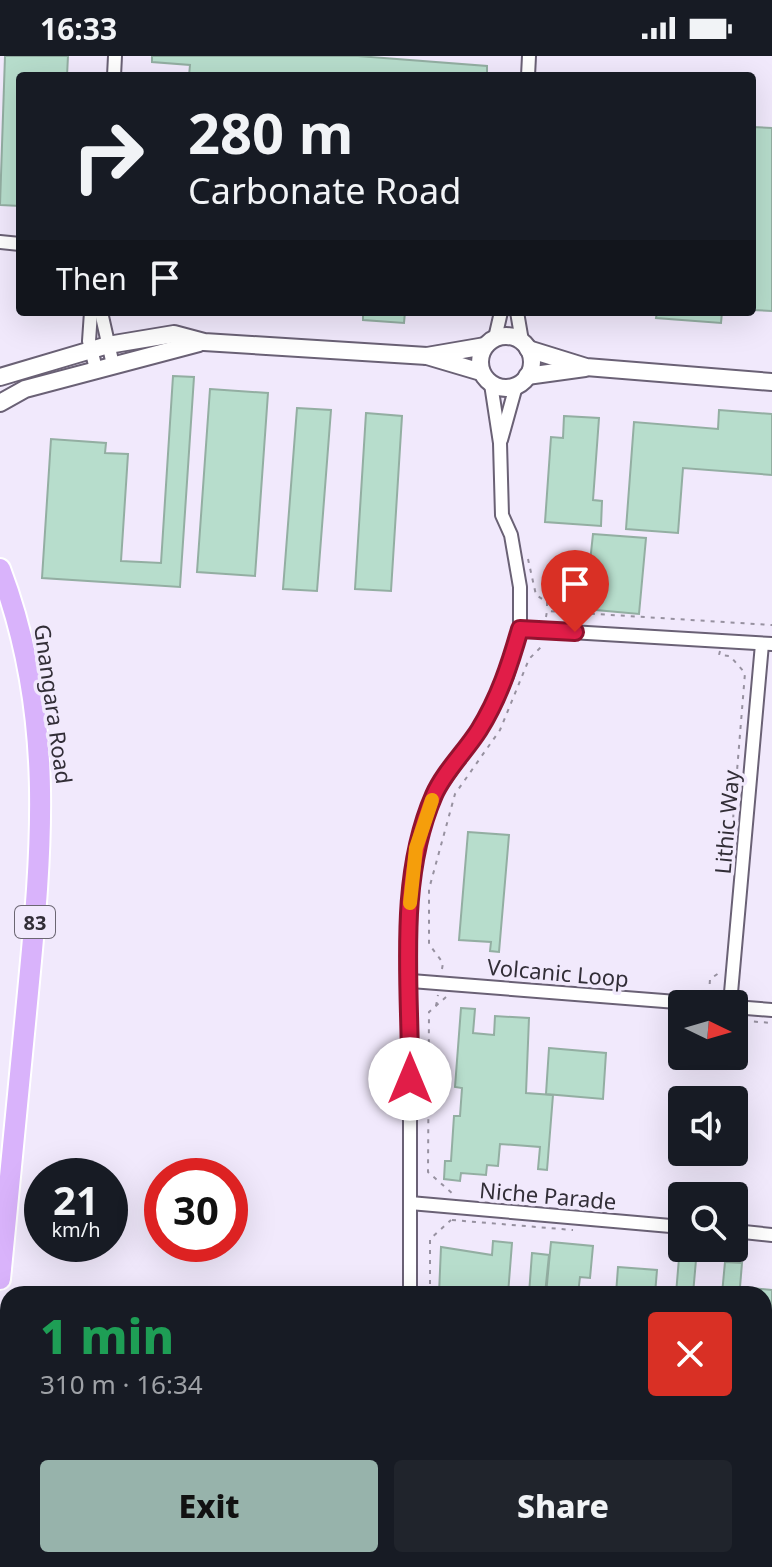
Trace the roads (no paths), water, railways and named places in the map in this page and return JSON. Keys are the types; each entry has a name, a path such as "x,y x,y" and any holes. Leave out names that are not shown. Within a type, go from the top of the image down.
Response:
{"main road":[{"name":"Gnangara Road","path":"0,569 23,635 43,793 36,912 0,1279"}],"street":[{"path":"92,316 105,367"},
{"path":"99,348 101,316"},
{"path":"410,1286 410,907 416,848 435,793 480,729 507,676 520,629 520,587 500,492 500,443 486,378 479,363 500,316"},
{"path":"500,443 522,381 532,363 518,316"},
{"path":"0,377 99,348 174,334 204,342 427,356 509,336 586,367 772,382"},
{"path":"0,403 25,389 51,381 204,342"},
{"path":"427,356 508,388 522,381 586,367"},
{"path":"0,377 40,374 51,381"},
{"path":"520,629 767,644"},
{"name":"Lithic Way","path":"733,990 767,644"},
{"name":"Volcanic Loop","path":"411,981 668,1001"},
{"path":"748,1007 772,1010"},
{"name":"Niche Parade","path":"410,1203 668,1226"},
{"path":"748,1232 772,1235"}]}
